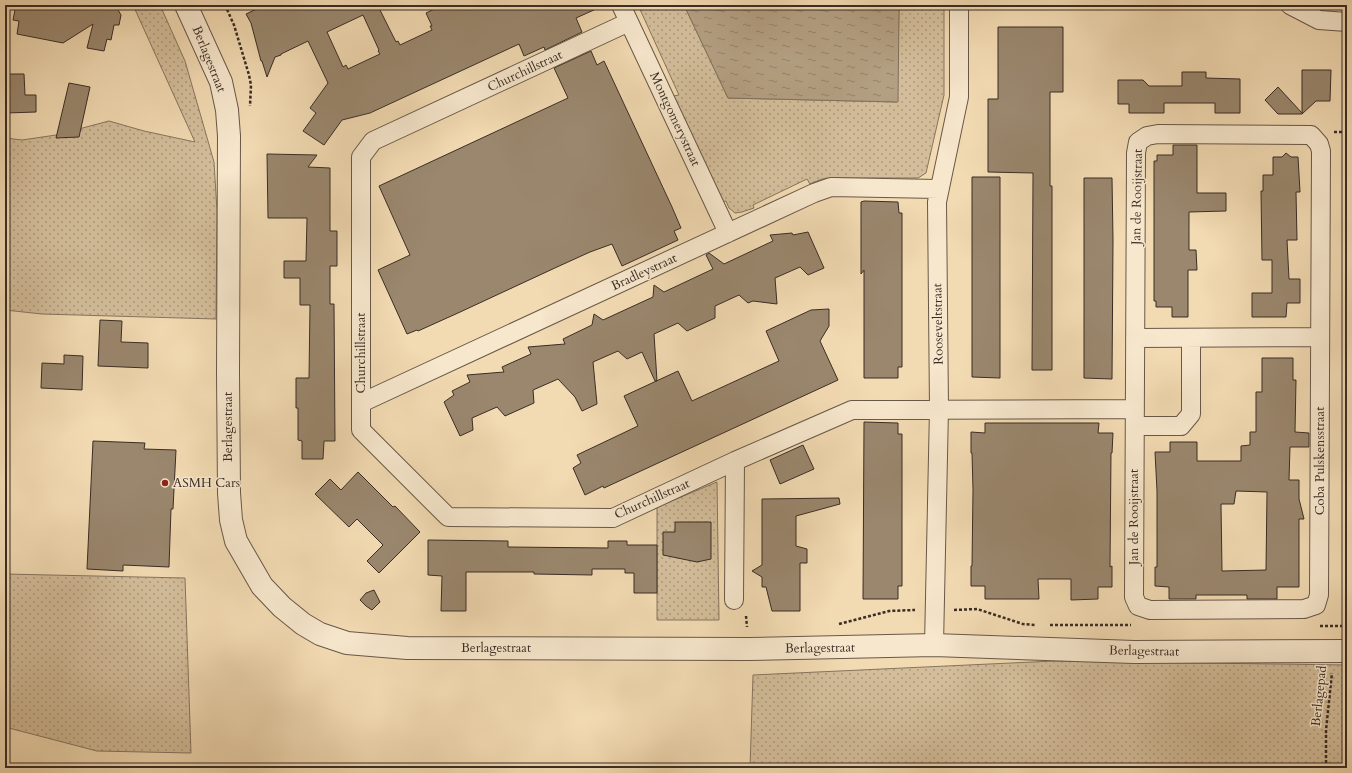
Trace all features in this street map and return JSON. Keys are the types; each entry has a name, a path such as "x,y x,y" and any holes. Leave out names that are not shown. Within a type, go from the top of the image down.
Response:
{"street":[{"name":"Montgomerystraat","path":"622,5 728,233"},
{"name":"Rooseveltstraat","path":"934,645 939,409 937,202 938,189 959,97 959,5"},
{"path":"1290,5 1319,20 1347,22"},
{"name":"Berlagestraat","path":"188,6 221,82 227,110 229,136 229,493 231,520 236,541 262,586 282,607 303,624 320,634 347,643 386,647 749,649 934,645 1134,652 1340,651"},
{"name":"Churchillstraat","path":"629,22 373,141 361,157 361,430 448,517 613,518 852,410 939,409"},
{"name":"Jan de Rooijstraat","path":"1138,606 1134,597 1136,153 1138,142 1147,136 1158,134 1302,134 1311,135 1315,140"},
{"name":"Coba Pulskensstraat","path":"1138,606 1150,610 1304,609 1316,605 1320,594 1321,151 1319,144 1315,140"},
{"name":"Bradleystraat","path":"361,403 814,193 831,187 938,189"},
{"path":"1135,338 1320,338"},
{"path":"1135,426 1181,426 1191,414 1191,338"},
{"path":"939,409 1135,409"},
{"path":"734,600 735,462"}],"path":[{"name":"Berlagepad","path":"1326,768 1326,730 1340,651 1334,626"}],"shaded area":[{"path":"133,5 160,5 185,61 214,162 217,211 216,319 42,314 5,310 5,138 22,140 56,135 109,121 144,131 195,142"},
{"path":"638,5 684,5 728,98 897,102 899,10 893,5 944,5 944,95 926,173 918,178 831,178 822,179 810,184 807,179 753,205 754,208 735,213 729,208 726,201 722,202 673,96 679,95"},
{"path":"717,482 719,620 657,620 657,507"},
{"path":"5,574 185,578 191,753 97,751 5,727"},
{"path":"1054,661 1347,665 1347,768 750,768 753,675"}],"water":[{"path":"684,5 893,5 899,10 898,102 728,98"}],"building":[{"path":"16,5 122,5 117,8 121,15 119,25 114,25 111,40 107,39 104,51 87,48 93,24 63,43 17,34 19,21 13,20"},
{"path":"265,5 385,5 379,8 396,42 398,41 400,45 432,30 430,26 432,26 426,13 443,5 605,5 576,18 582,32 545,50 544,47 524,56 519,44 370,113 342,120 324,145 303,131 316,113 310,108 328,83 308,41 275,57 267,77 261,61 251,23 246,14","holes":["363,15 379,50 378,51 380,54 348,69 346,65 343,67 327,32"]},
{"path":"998,27 1063,27 1063,92 1050,92 1050,186 1052,186 1052,370 1032,370 1033,173 988,172 988,99 998,99"},
{"path":"591,51 597,65 604,61 672,207 681,228 674,231 678,240 622,266 612,244 590,252 418,331 417,330 407,334 378,270 410,255 379,186 568,98 554,68"},
{"path":"1302,70 1331,70 1330,101 1316,101 1302,114 1278,114 1265,100 1278,87 1302,113"},
{"path":"1182,72 1206,72 1206,78 1240,79 1240,113 1215,113 1215,103 1164,103 1164,113 1129,113 1129,104 1118,104 1118,80 1143,80 1149,86 1182,86"},
{"path":"5,74 24,74 25,95 36,95 36,112 6,113"},
{"path":"69,83 90,87 79,137 56,138"},
{"path":"1173,145 1197,145 1197,193 1226,193 1226,211 1189,212 1189,250 1196,250 1197,270 1188,270 1188,317 1172,317 1172,307 1156,307 1156,301 1154,301 1154,161 1157,161 1157,155 1173,155"},
{"path":"1286,153 1291,157 1298,157 1300,192 1296,192 1297,240 1287,240 1289,279 1300,279 1300,303 1287,303 1286,317 1252,317 1252,293 1272,293 1272,260 1262,260 1261,191 1263,191 1263,175 1273,175 1273,157 1282,157"},
{"path":"267,154 317,155 308,167 330,168 330,231 337,231 337,266 330,266 330,304 334,304 335,441 324,441 323,459 302,459 302,441 298,440 296,378 309,378 310,305 300,305 300,278 284,278 284,261 306,261 307,218 268,218"},
{"path":"972,177 1000,177 1000,378 972,377"},
{"path":"1084,178 1112,178 1112,379 1084,378"},
{"path":"861,202 898,202 899,213 902,213 902,367 898,367 898,378 864,378 864,270 861,274"},
{"path":"808,232 824,268 808,275 800,267 775,278 777,304 753,301 748,303 739,295 715,306 715,318 687,331 678,323 654,334 657,381 655,381 642,352 627,359 618,351 593,362 597,404 582,411 575,397 558,379 533,390 534,403 505,416 497,407 472,418 473,430 460,436 444,402 454,395 452,391 470,382 467,375 504,372 502,367 531,354 528,347 565,344 563,339 592,325 594,314 603,320 653,297 654,285 664,292 713,269 706,255 709,253 724,264 773,241 770,235 792,233 793,235"},
{"path":"829,309 829,326 820,341 838,380 604,488 603,486 585,495 573,468 581,463 577,455 638,426 624,396 678,371 692,401 779,361 766,331 811,310"},
{"path":"100,320 122,321 121,342 148,343 148,368 98,366"},
{"path":"64,355 83,356 82,390 41,388 42,363 64,364"},
{"path":"1262,358 1293,358 1293,380 1296,380 1295,432 1309,433 1309,447 1290,447 1289,480 1299,480 1299,499 1304,519 1299,519 1299,587 1277,587 1277,599 1247,599 1247,595 1196,595 1196,599 1169,599 1169,587 1155,586 1155,567 1157,567 1157,491 1155,452 1170,452 1170,442 1197,442 1197,461 1241,461 1241,446 1250,445 1250,432 1256,432 1256,392 1262,392","holes":["1236,491 1267,492 1266,570 1222,571 1221,504 1234,504"]},
{"path":"864,422 898,423 898,434 902,434 902,586 898,586 898,599 863,599"},
{"path":"985,423 1099,423 1098,433 1113,433 1111,453 1110,567 1112,566 1112,587 1098,587 1098,599 1071,600 1071,579 1038,579 1039,599 985,599 985,586 971,586 973,490 971,432 985,433"},
{"path":"93,441 145,443 144,449 176,450 173,509 171,509 169,567 123,565 123,571 87,569"},
{"path":"803,445 814,469 780,484 770,460"},
{"path":"358,472 393,507 395,506 420,532 379,573 367,561 383,545 357,519 349,527 315,494 330,479 341,490"},
{"path":"839,498 840,504 796,516 796,546 807,549 807,563 800,563 800,611 772,611 766,587 762,587 762,577 752,571 762,565 762,499"},
{"path":"675,522 711,522 711,559 697,562 663,555 663,532 675,532"},
{"path":"428,540 508,541 508,547 608,548 608,541 627,541 627,545 657,545 657,593 634,593 634,573 625,573 625,569 592,569 592,575 534,574 534,572 466,572 466,611 441,611 442,576 428,575"},
{"path":"374,590 380,602 372,610 360,600 366,593"}],"place":[{"name":"ASMH Cars","path":"165,483"}]}
